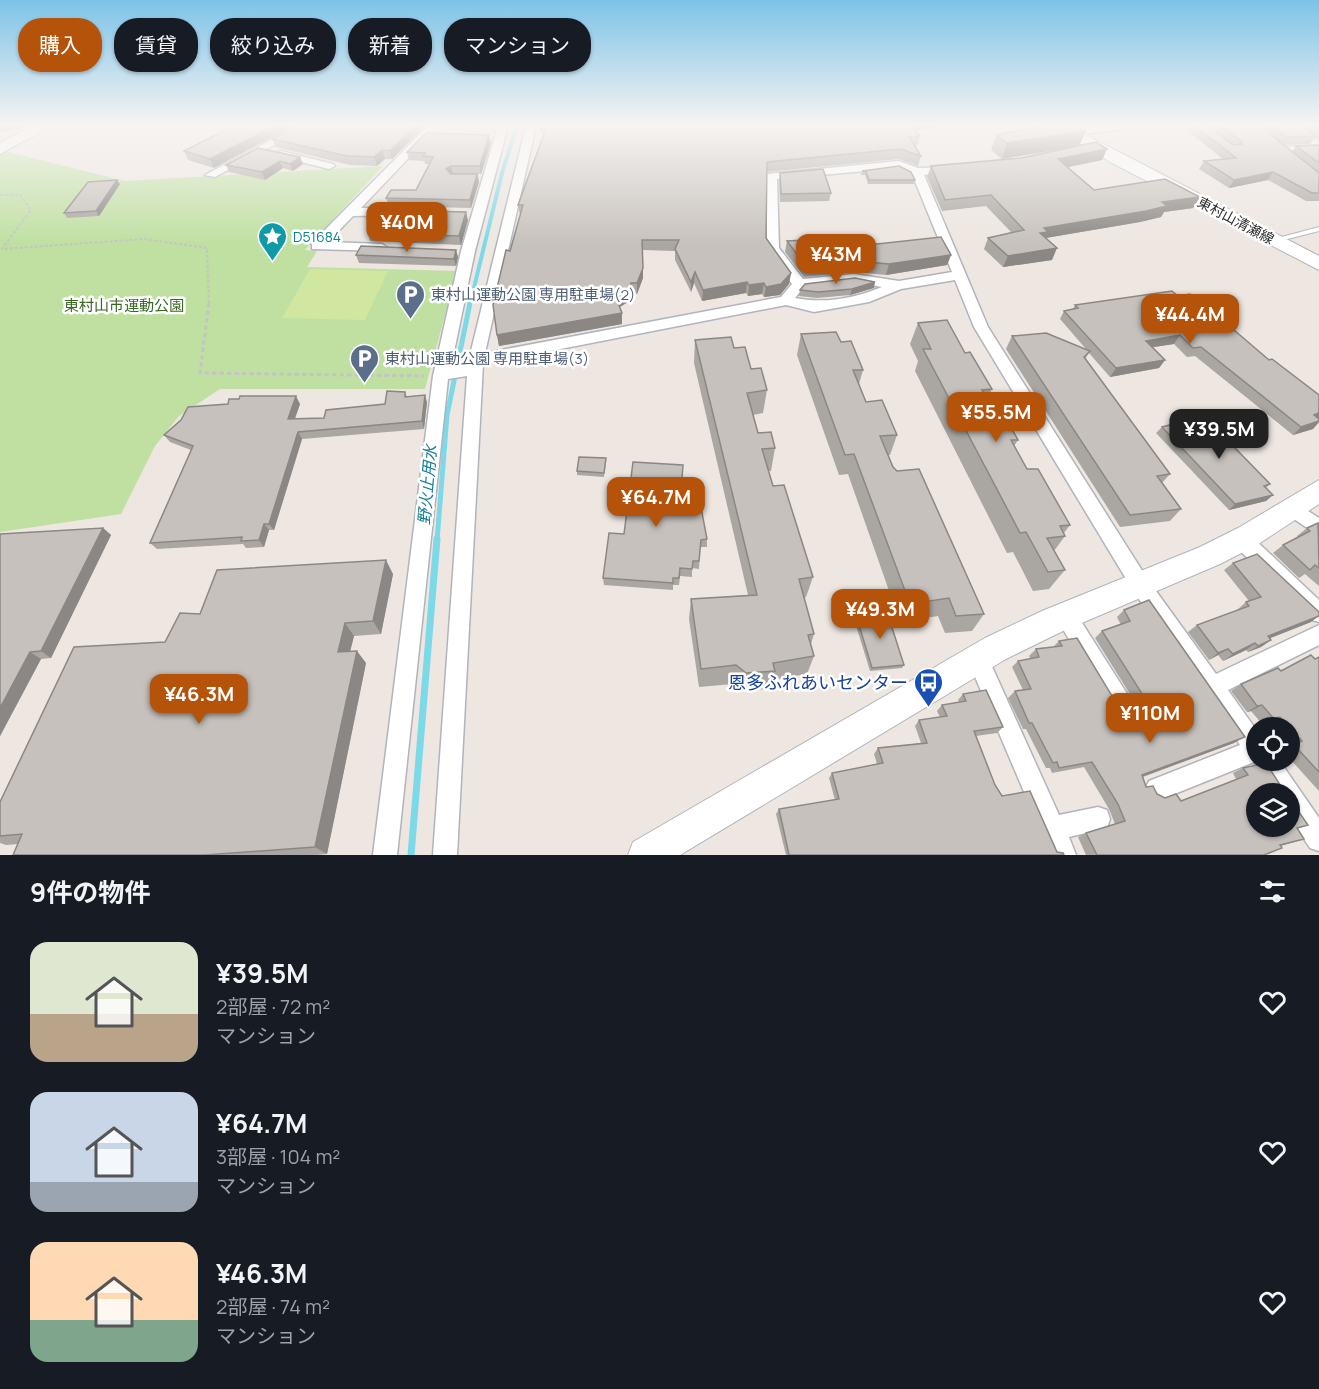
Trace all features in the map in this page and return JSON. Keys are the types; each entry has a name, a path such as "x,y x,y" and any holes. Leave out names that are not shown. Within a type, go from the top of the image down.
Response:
{"street":[{"path":"211,175 228,166"},
{"path":"395,166 317,246 398,248"},
{"path":"385,855 462,250 487,166"},
{"path":"445,855 472,365 521,166"},
{"path":"799,284 774,248 771,176 879,166"},
{"path":"903,166 917,172 961,168"},
{"name":"東村山清瀬線","path":"1130,166 1319,264"},
{"path":"917,172 981,327 1141,585 1246,734"},
{"path":"350,212 408,213"},
{"path":"445,374 472,365 786,301 814,307 869,298 899,285 958,275"},
{"path":"786,301 799,284 854,278 899,285"},
{"path":"658,852 978,658 1065,614 1141,585 1244,541 1294,510 1319,490"},
{"path":"1294,510 1319,528"},
{"path":"1244,541 1319,613"},
{"path":"1065,614 1122,708"},
{"path":"1213,686 1319,635"},
{"path":"978,658 1064,855"},
{"path":"1157,789 1246,754"},
{"path":"1300,811 1319,839"},
{"path":"1052,828 1098,819"}],"lane":[{"path":"1275,241 1319,229"}],"path":[{"path":"0,195 20,195 31,210 2,249 144,239 207,248 209,313 200,373 445,374"}],"green space":[{"name":"東村山市運動公園","path":"0,166 64,166 125,181 383,166 305,250 317,251 307,267 457,271 425,389 220,389 179,416 155,446 121,514 0,532"},
{"path":"310,269 388,271 365,320 282,318"}],"building":[{"path":"231,166 272,166 262,172"},
{"path":"428,166 480,166 451,166 446,169 451,174 477,174 470,200 386,198 391,190 416,190"},
{"path":"532,166 767,166 766,238 791,273 781,284 766,287 764,283 749,285 747,282 703,290 695,272 691,282 675,249 679,240 642,240 643,268 637,283 631,283 630,289 616,298 622,313 497,335 493,305 506,250 510,251 523,205 518,205"},
{"path":"899,166 911,172 915,180 869,180 866,171 862,171"},
{"path":"931,166 1066,166 1094,190 1165,179 1200,197 1162,202 1167,206 1146,211 1044,228 1048,232 1040,233 1057,248 1008,256 988,238 1024,230 991,195 945,200"},
{"path":"1212,166 1310,166 1319,173 1319,193 1312,193 1273,172 1234,180"},
{"path":"823,169 831,193 781,194 780,173"},
{"path":"117,180 96,211 64,213 88,182"},
{"path":"380,210 466,212 459,236 368,233"},
{"path":"941,237 951,255 889,264 856,261 806,266 787,241 827,239 831,249"},
{"path":"361,246 456,250 454,259 356,255"},
{"path":"855,278 875,282 852,289 818,292 800,290 805,284"},
{"path":"1172,291 1178,296 1190,294 1228,331 1234,330 1269,360 1272,359 1319,395 1319,413 1314,415 1319,421 1301,427 1201,347 1193,348 1180,335 1146,341 1165,360 1116,368 1064,311 1078,308 1075,305"},
{"path":"947,320 965,353 970,352 992,389 982,390 1001,423 1008,422 1018,440 1011,440 1027,469 1038,469 1070,525 1060,526 1065,536 1047,538 1065,570 1048,572 1026,532 1020,533 923,349 931,349 918,323"},
{"path":"836,332 841,342 851,341 863,370 853,370 866,402 882,400 897,435 880,436 893,467 897,471 919,469 984,614 956,616 949,598 910,604 854,454 845,455 801,334"},
{"path":"1046,333 1090,351 1084,357 1170,474 1157,476 1181,509 1130,515 1012,336"},
{"path":"731,337 734,348 745,347 751,369 761,368 767,390 747,393 758,433 771,432 775,448 762,449 773,486 784,485 813,577 799,579 814,634 808,635 814,656 773,663 775,671 746,673 736,665 701,669 691,599 757,595 695,340"},
{"path":"387,391 405,392 405,397 425,395 422,421 298,432 269,524 264,524 259,540 241,541 242,537 150,543 193,446 164,435 181,420 188,407 228,404 229,399 239,399 240,396 296,396 288,419 324,418 326,410 385,404"},
{"path":"1204,416 1270,484 1264,486 1273,495 1235,504 1162,427"},
{"path":"579,457 606,458 604,473 577,471"},
{"path":"633,462 683,465 680,505 700,502 707,539 701,540 699,561 693,561 692,569 680,568 679,578 673,578 673,583 603,578 609,533 624,534"},
{"path":"1318,523 1319,568 1315,565 1310,570 1283,545 1310,531 1307,528"},
{"path":"103,528 41,651 30,652 0,708 0,534"},
{"path":"1257,554 1319,612 1319,616 1268,636 1271,640 1258,646 1255,643 1233,654 1228,649 1218,653 1197,625 1249,606 1246,602 1261,597 1233,563"},
{"path":"386,560 373,621 345,623 338,652 357,651 315,847 205,855 13,855 22,834 0,836 0,802 74,647 165,642 180,613 200,614 217,570"},
{"path":"1149,600 1245,737 1142,775 1146,787 1153,786 1157,794 1165,798 1176,794 1181,801 1248,775 1243,768 1246,767 1246,771 1271,771 1279,783 1246,783 1246,837 1300,837 1300,833 1304,839 1280,845 1282,848 1264,855 1097,855 1086,833 1125,821 1118,804 1092,762 1059,768 1057,762 1053,763 1032,723 1029,723 1015,691 1031,689 1018,661 1039,657 1036,649 1062,646 1059,641 1077,638 1121,711 1132,715 1141,711 1144,701 1141,692 1102,631 1130,621 1124,610"},
{"path":"887,612 904,665 872,668 856,615"},
{"path":"1311,655 1315,659 1319,657 1319,772 1300,751 1302,741 1300,739 1300,717 1272,717 1262,705 1257,706 1241,684 1278,668 1281,671"},
{"path":"986,690 1003,727 974,731 995,785 1002,796 1030,791 1057,852 1064,855 789,855 779,809 839,799 832,773 883,763 878,748 927,743 919,720 947,716 942,705 966,701 963,694"},
{"path":"1300,813 1308,825 1300,827"}],"waterway":[{"name":"野火止用水","path":"470,304 504,166"},
{"name":"野火止用水","path":"437,541 447,415 470,303"},
{"name":"野火止用水","path":"411,855 437,539"}],"place":[{"name":"D51684","path":"272,262"},
{"name":"東村山運動公園 専用駐車場(2)","path":"410,320"},
{"name":"東村山運動公園 専用駐車場(3)","path":"364,384"},
{"name":"恩多ふれあいセンター","path":"929,708"}]}
